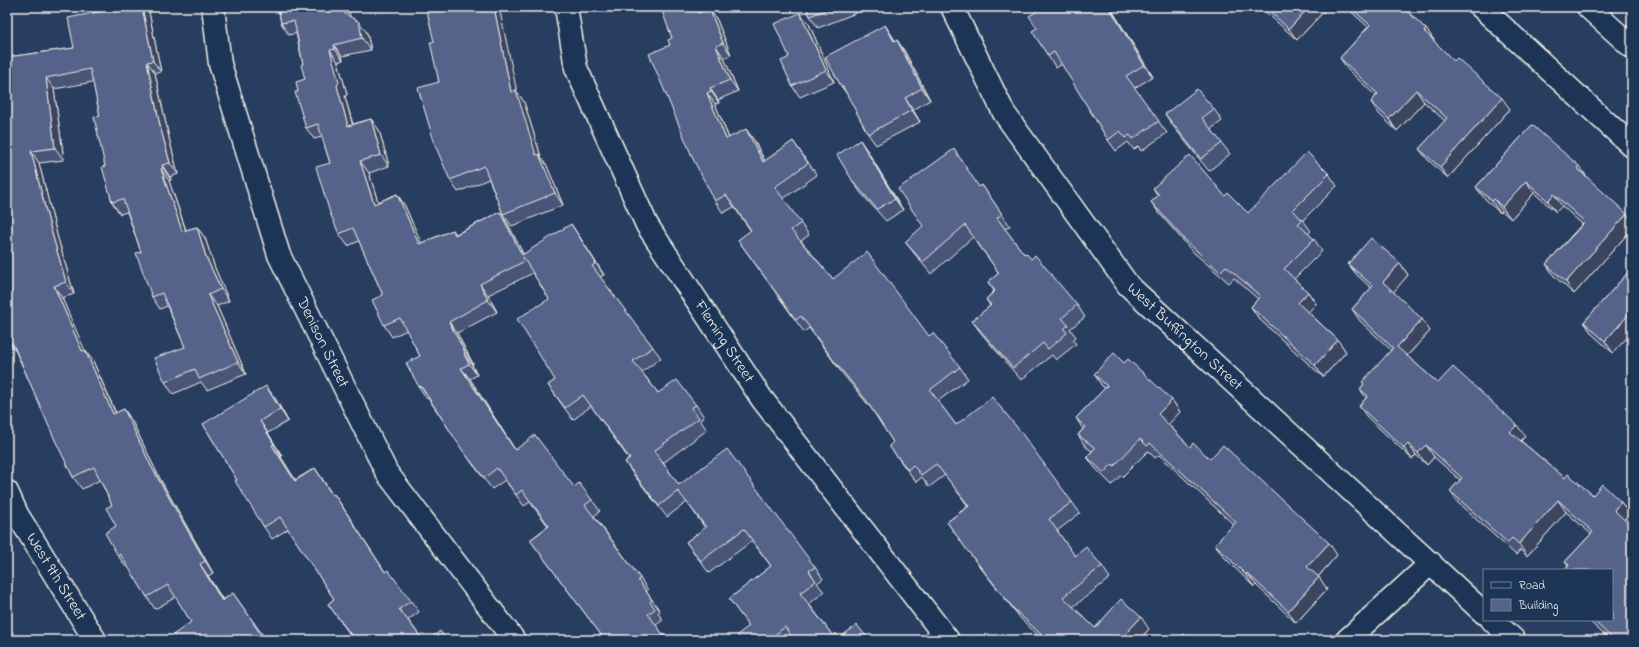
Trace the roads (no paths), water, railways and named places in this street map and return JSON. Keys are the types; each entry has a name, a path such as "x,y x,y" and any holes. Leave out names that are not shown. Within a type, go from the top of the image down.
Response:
{"street":[{"name":"Denison Street","path":"213,7 220,64 279,255 387,473 514,640"},
{"name":"Fleming Street","path":"566,7 576,68 647,225 762,399 948,640"},
{"name":"West Buffington Street","path":"952,7 1004,113 1128,285 1483,612"},
{"path":"1481,7 1632,146"},
{"path":"1588,7 1632,47"},
{"name":"West 9th Street","path":"7,492 17,514 95,640"},
{"path":"1347,640 1430,563"},
{"path":"1493,621 1514,640"}]}
